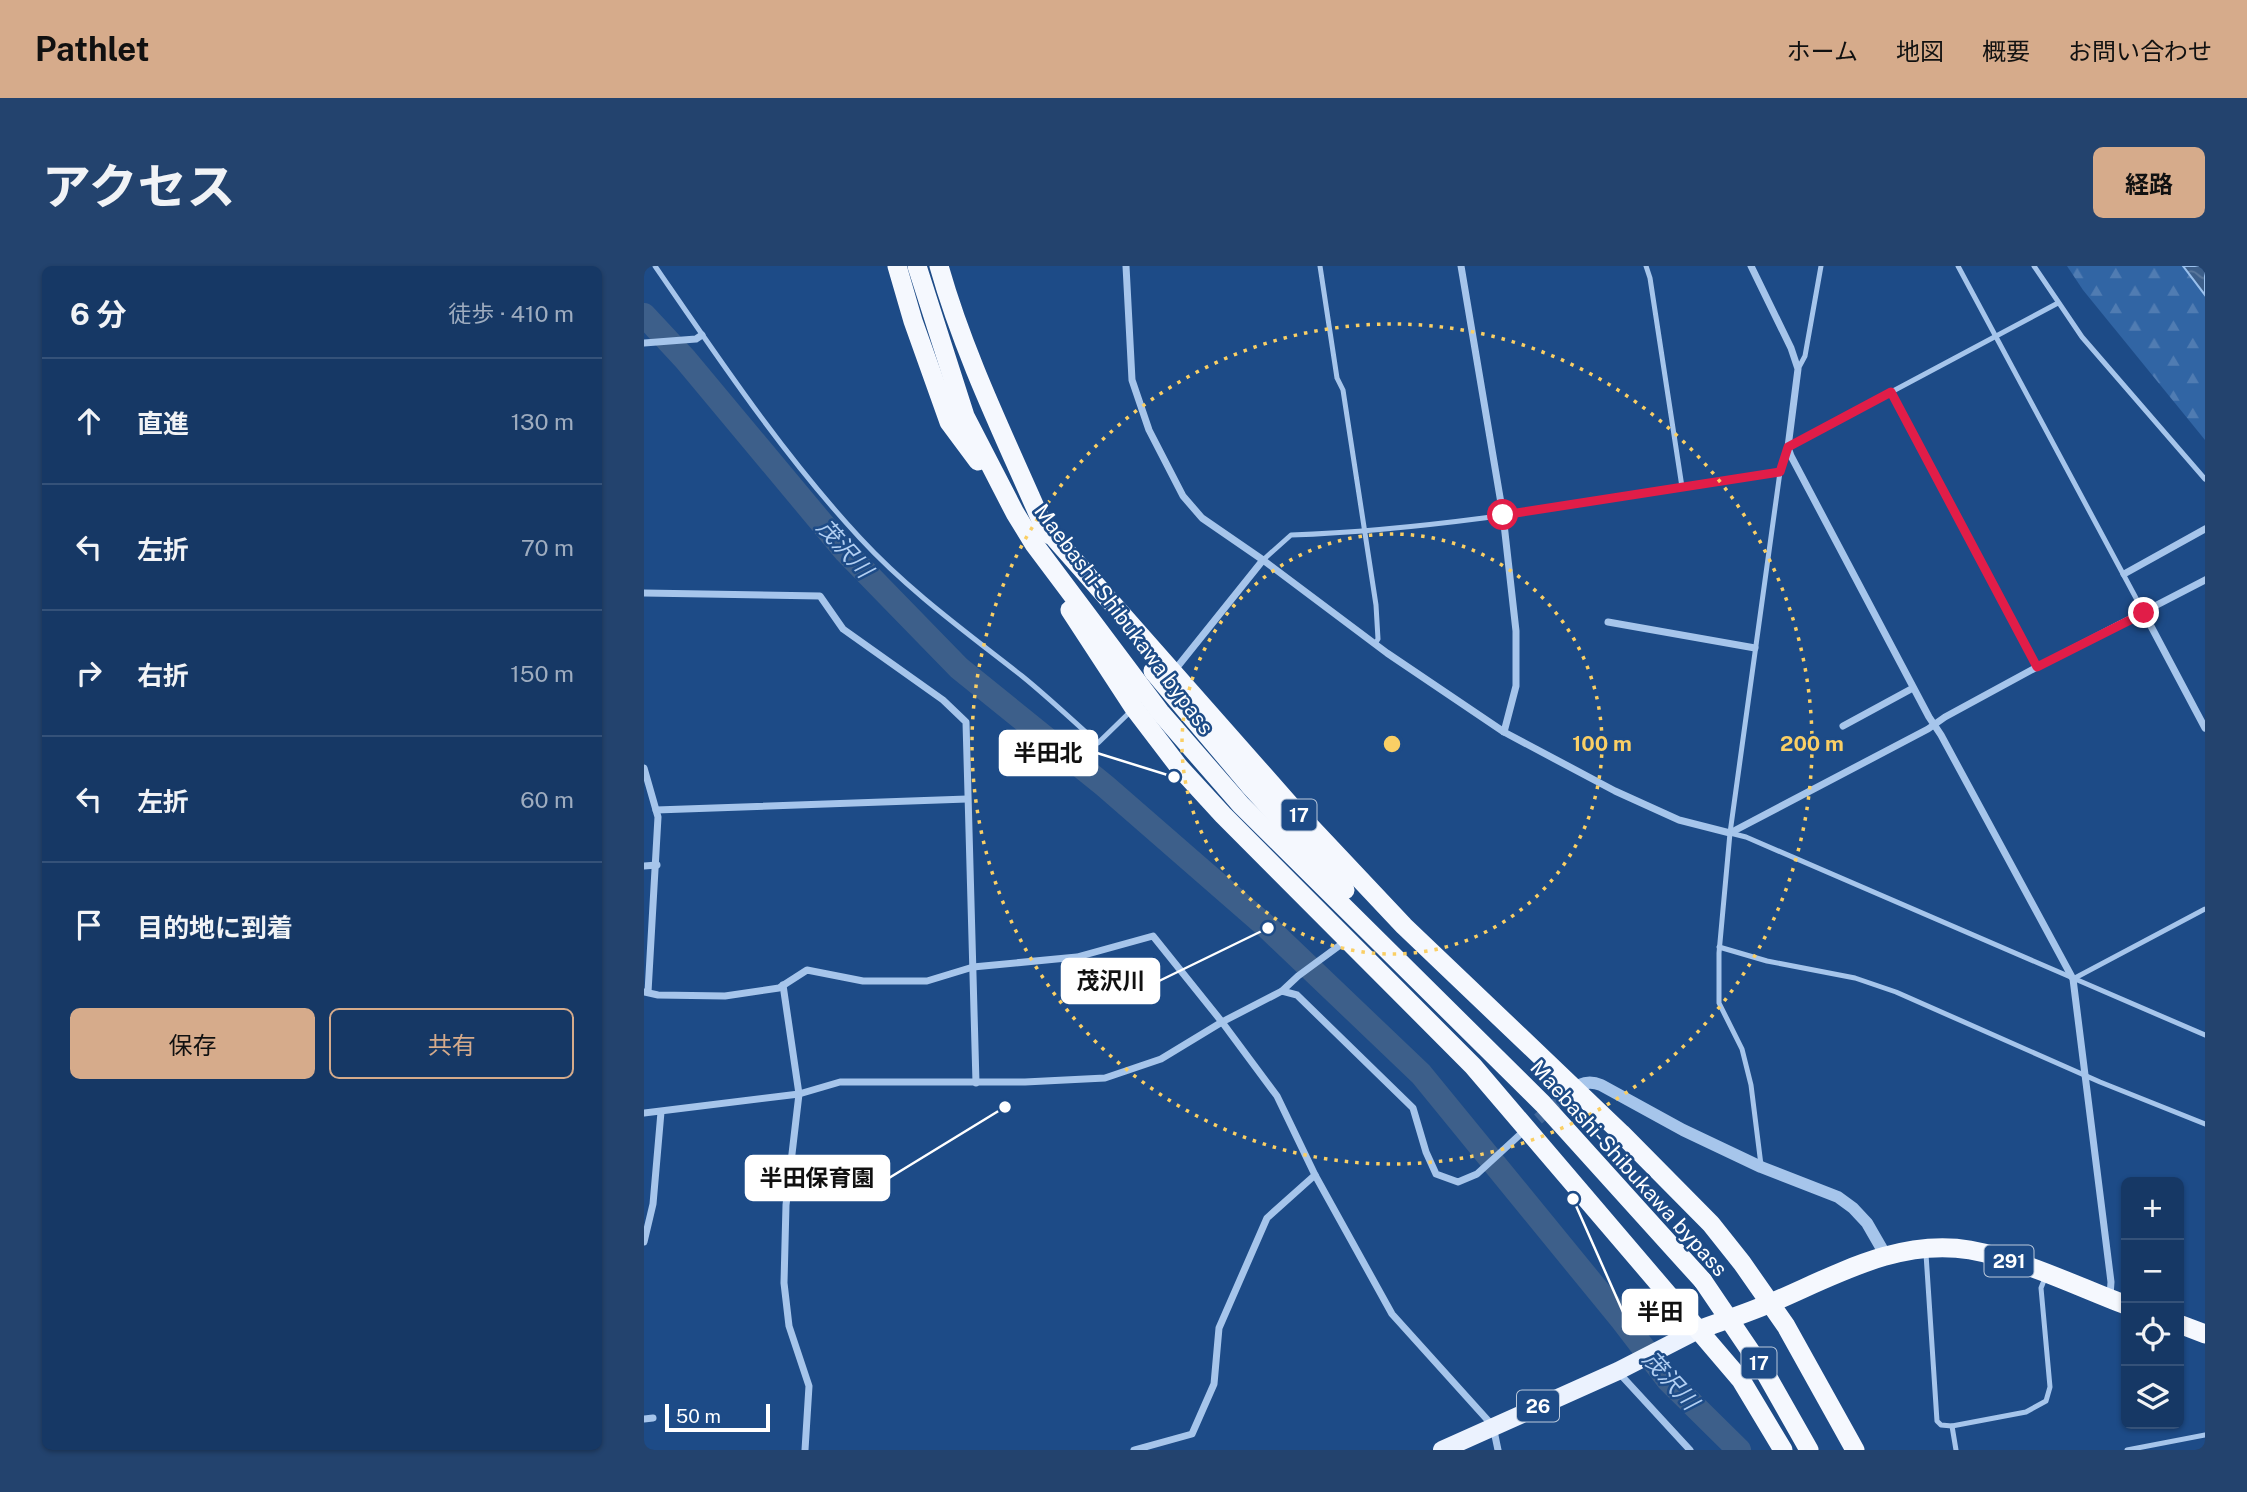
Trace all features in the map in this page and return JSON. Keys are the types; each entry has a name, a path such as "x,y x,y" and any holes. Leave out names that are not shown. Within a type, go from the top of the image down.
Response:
{"highway":[{"path":"897,266 913,321 949,422 1015,513"},
{"name":"Maebashi-Shibukawa bypass","path":"917,266 965,416 1015,513 1034,544 1160,712 1241,805 1543,1104 1703,1280 1766,1374 1809,1450"},
{"name":"Maebashi-Shibukawa bypass","path":"939,266 950,305 1043,525 1117,626 1176,699 1442,1002"},
{"name":"17","path":"1043,525 1290,806 1404,926 1711,1224 1771,1303 1855,1450"},
{"name":"17","path":"1034,544 1081,630 1134,708 1180,767 1223,815 1473,1066 1741,1380 1781,1446"},
{"name":"291","path":"1698,1330 1771,1303 1846,1269 1886,1256 1925,1248 1971,1250 2118,1302"},
{"path":"2184,1326 2205,1334"}],"main road":[{"name":"26","path":"1441,1450 1618,1371 1698,1330"}],"street":[{"path":"1126,266 1132,380 1149,430 1183,496 1202,518 1375,644 1504,732 1615,791 1679,820 1730,832 2205,580"},
{"path":"1461,266 1503,515 1516,631 1516,686 1504,732"},
{"path":"1751,266 1791,348 1798,369 1788,447 1913,688 2073,979 2112,1282 2118,1302"},
{"path":"644,343 699,337"},
{"path":"1891,392 2037,667"},
{"path":"2124,574 2205,529"},
{"path":"1172,674 1263,560"},
{"path":"644,593 820,596 843,629 943,700 966,722 976,1083"},
{"path":"2144,613 2205,728"},
{"path":"1608,622 1755,648"},
{"path":"1843,726 1913,688"},
{"path":"644,768 658,817 657,865 646,992 658,995 725,996 779,988 807,970 863,981 927,982 972,967 1077,957 1153,936 1277,1096 1315,1175 1392,1314 1493,1426 1498,1450"},
{"path":"656,810 967,799"},
{"path":"644,866 657,865"},
{"path":"644,1114 799,1094 840,1082 976,1083 1105,1078 1161,1059 1222,1022 1282,991 1348,940"},
{"path":"783,985 799,1094 786,1205 784,1283 789,1326 809,1386 805,1450"},
{"path":"1282,991 1297,995 1413,1108 1426,1152 1436,1174 1458,1182 1477,1174 1527,1129"},
{"path":"1572,1090 1589,1082 1601,1085 1683,1130 1761,1167 1838,1197 1867,1223 1886,1256"},
{"path":"644,1242 653,1204 661,1112"},
{"path":"1134,1450 1192,1434 1214,1384 1219,1328 1267,1218 1315,1175"},
{"path":"1618,1371 1690,1450"}],"lane":[{"path":"655,266 699,337 808,479 860,539 916,593 1025,679 1098,743 1134,708"},
{"path":"1320,266 1337,378 1343,390 1376,605 1378,639 1375,644"},
{"path":"1646,266 1682,487"},
{"path":"1798,369 1805,356 1821,266"},
{"path":"1958,266 2144,613"},
{"path":"2034,266 2082,337 2205,480"},
{"path":"1761,1167 1751,1084 1742,1049 1719,1003 1719,947 1730,832 1755,648 1780,472 1788,447 2058,303"},
{"path":"1263,560 1291,535 1363,532 1503,515 1780,472"},
{"path":"1730,832 2205,1035"},
{"path":"2073,979 2205,909"},
{"path":"1719,947 1767,961 1854,978 1875,985 2205,1124"},
{"path":"1925,1248 1937,1421 1941,1425 1952,1426 2026,1412 2046,1401 2050,1387 2041,1288 2047,1275"},
{"path":"1952,1426 1956,1450"},
{"path":"2127,1450 2205,1435"}],"green space":[{"path":"2067,266 2183,266 2205,295 2205,440 2083,290"}],"water":[{"path":"2183,266 2205,266 2205,295"}],"waterway":[{"name":"茂沢川","path":"644,315 685,359 846,552 959,668 1105,786 1268,928 1421,1074 1668,1380 1739,1450"}],"tunnel":[{"path":"1538,1119 1569,1092"}],"place":[{"name":"半田北","path":"1174,777"},
{"name":"茂沢川","path":"1268,928"},
{"name":"半田保育園","path":"1005,1107"},
{"name":"半田","path":"1573,1199"}],"route":[{"path":"1503,515 1780,472 1788,447 1891,392 2037,667 2144,613"}]}
